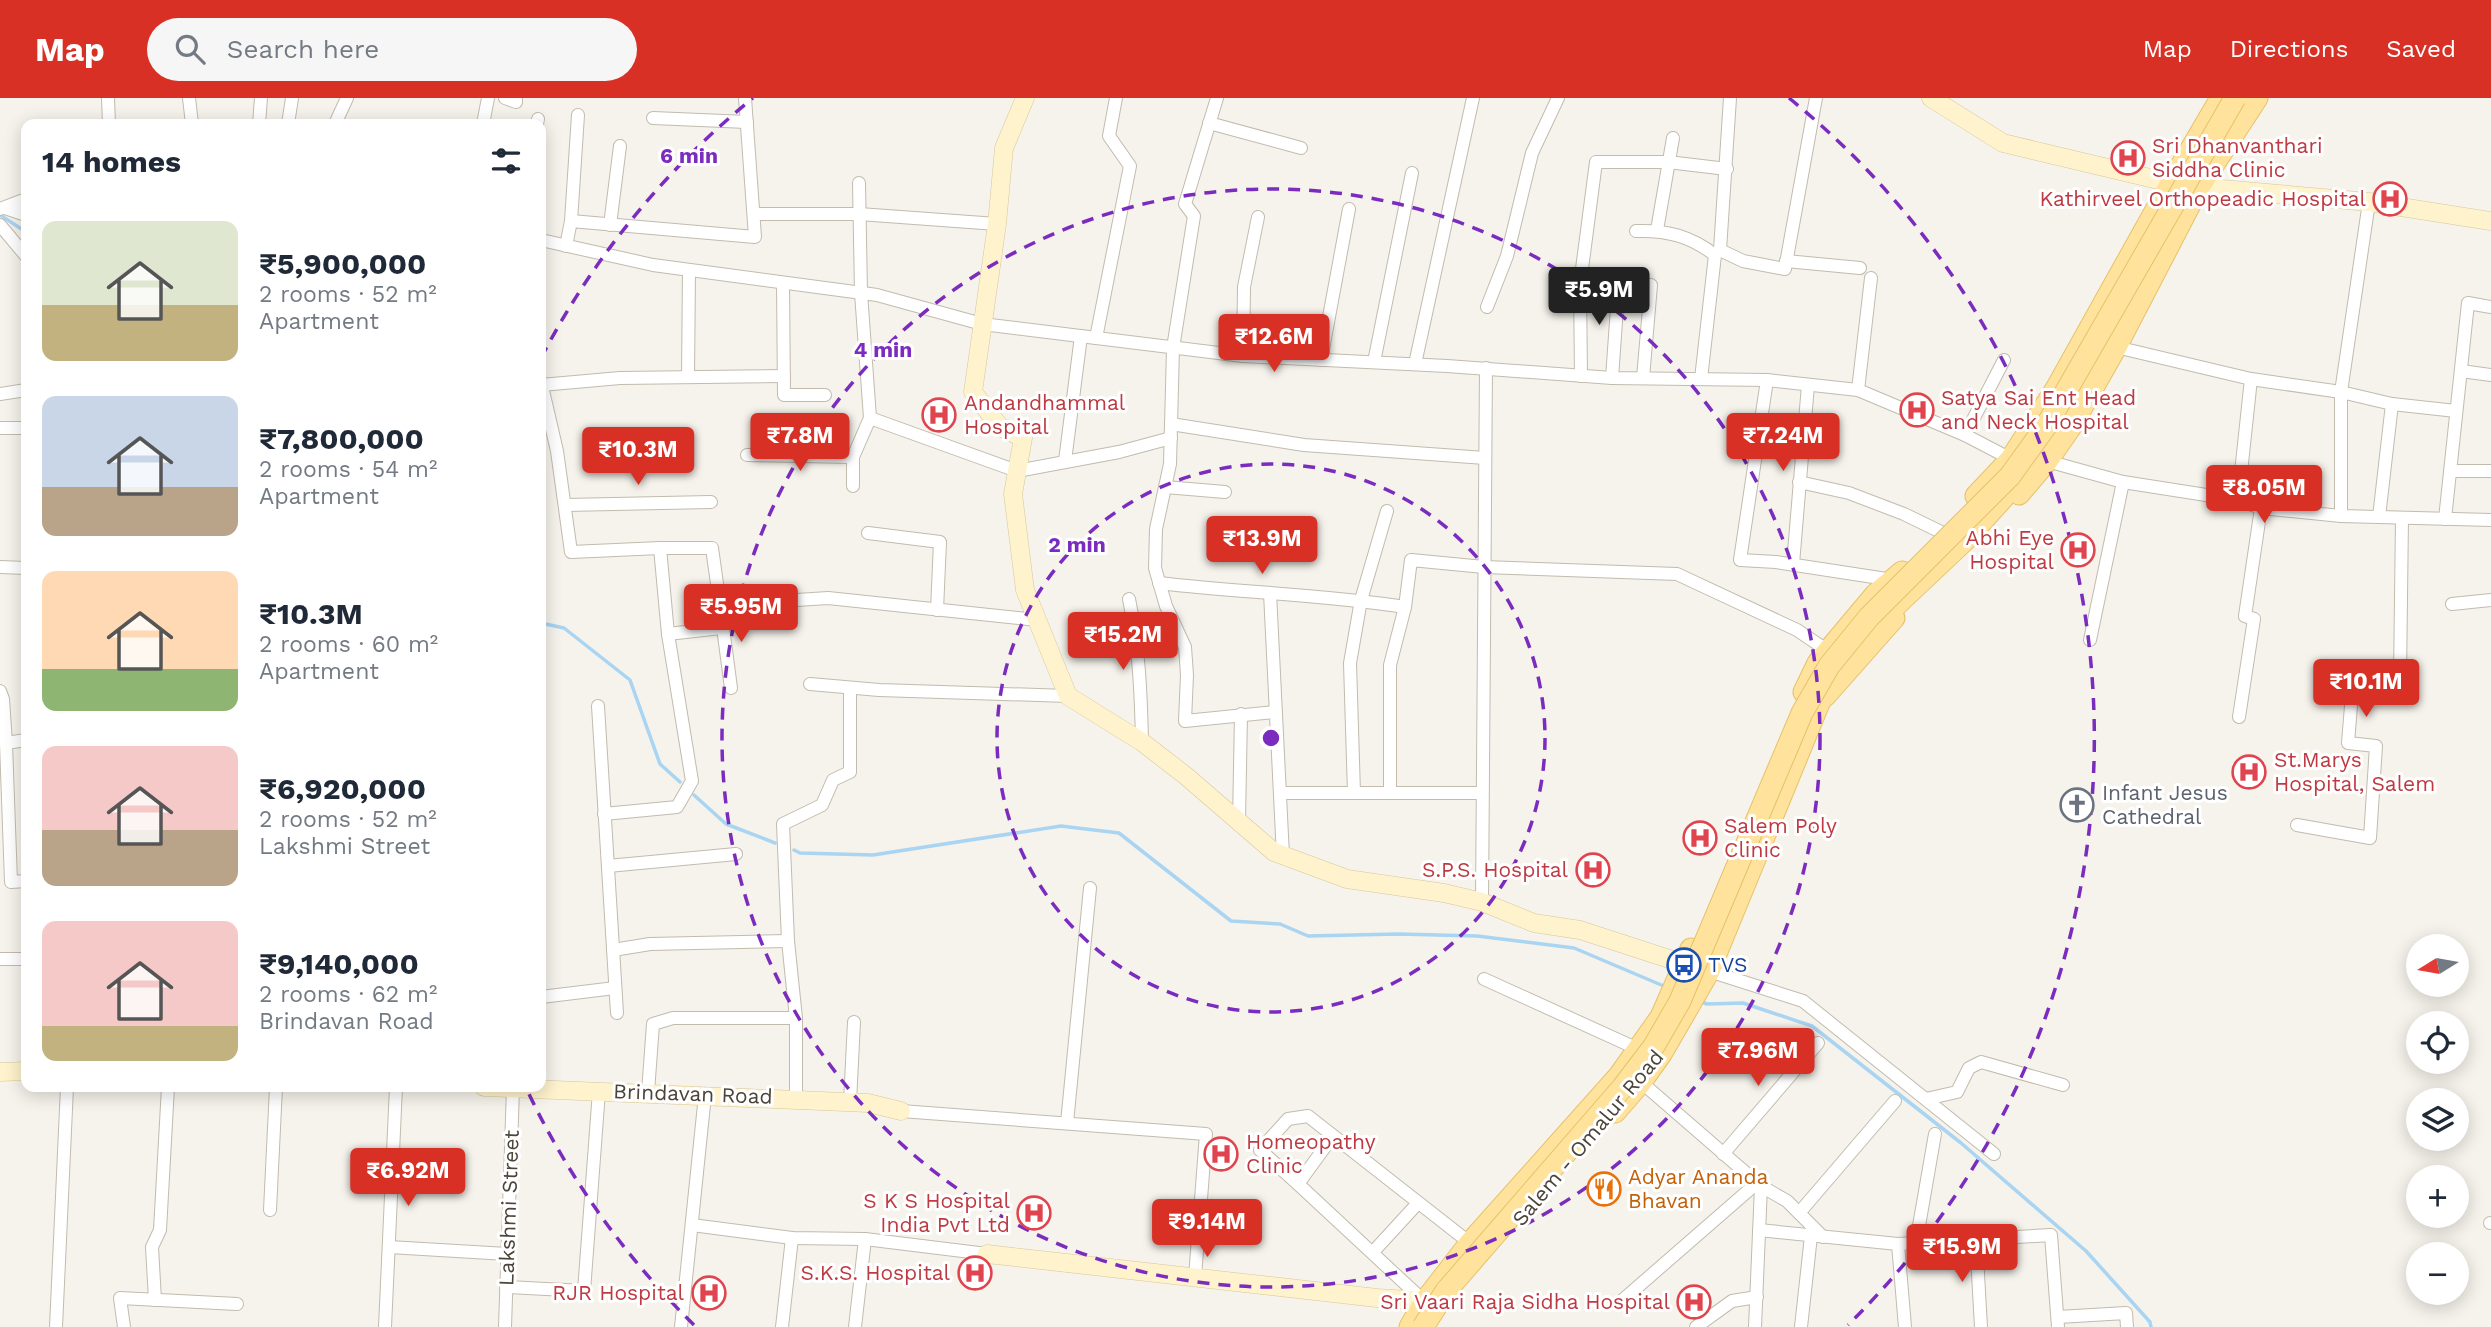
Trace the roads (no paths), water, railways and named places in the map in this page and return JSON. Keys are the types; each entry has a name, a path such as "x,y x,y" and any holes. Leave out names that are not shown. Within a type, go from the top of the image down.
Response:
{"main road":[{"path":"1430,1317 1470,1243 1619,1076 1661,1017 1818,663 1876,594 1895,580 2011,459 2056,389 2221,98"},
{"path":"1410,1327 1430,1317 1446,1291 1622,1088 1654,1046 1680,1001 1802,713 1823,676 1869,617 2010,476 2039,436 2235,98"},
{"path":"1819,703 1842,664 1874,625 1992,511 2022,477 2056,431 2087,382 2245,98"},
{"path":"1819,703 1895,617 2001,515 2047,461 2070,428 2116,347 2199,187 2257,98"},
{"name":"Salem - Omalur Road","path":"1430,1317 1641,1082 1694,999 1709,971 1819,703"}],"street":[{"path":"108,98 109,119"},
{"path":"189,98 191,119"},
{"path":"259,119 261,98"},
{"path":"289,119 292,98"},
{"path":"337,119 347,98"},
{"path":"484,119 488,98"},
{"path":"505,98 516,102 516,98"},
{"path":"571,221 755,237 745,98"},
{"path":"1025,98 1004,148 998,224 973,392 1000,427 1023,438 1013,494 1025,590 1068,696"},
{"path":"1096,338 1130,166 1109,135 1116,98"},
{"path":"1217,98 1185,204 1194,216 1173,348 1170,464 1156,530 1155,568 1166,606 1185,648 1185,721 1275,712"},
{"path":"1415,364 1473,98"},
{"path":"1487,307 1507,256 1532,153 1558,98"},
{"path":"1701,379 1727,169 1730,98"},
{"path":"1636,231 1657,230 1696,241 1743,261 1785,269 1816,98"},
{"path":"1931,98 2003,143 2171,183 2369,202 2491,221"},
{"path":"566,246 571,221 578,116"},
{"path":"653,118 747,122"},
{"path":"1209,123 1301,148"},
{"path":"1657,230 1673,138"},
{"path":"610,225 620,146"},
{"path":"1581,376 1580,284 1596,162 1668,162 1727,169"},
{"path":"1374,362 1412,173"},
{"path":"853,486 853,457 870,418 861,293 859,183"},
{"path":"2,208 21,201"},
{"path":"2341,516 2341,392 2369,202"},
{"path":"2,208 21,214"},
{"path":"1321,360 1349,209"},
{"path":"754,214 859,214 998,224"},
{"path":"1242,356 1244,287 1258,217"},
{"path":"0,225 21,250"},
{"path":"546,241 653,265 877,295 982,324 1242,356 1486,368 1612,378 1767,380 1858,390 1965,435 1991,451 2011,459"},
{"path":"1786,261 1860,268"},
{"path":"688,377 689,270"},
{"path":"1858,390 1871,278"},
{"path":"1612,378 1619,279"},
{"path":"783,283 784,395 825,395"},
{"path":"1643,378 1651,285"},
{"path":"2445,519 2468,303 2491,307"},
{"path":"1065,461 1082,336"},
{"path":"2116,347 2251,379 2341,392 2392,404 2456,411"},
{"path":"1965,435 2004,360"},
{"path":"1482,902 1486,368"},
{"path":"2461,371 2491,375"},
{"path":"546,383 620,378 784,376"},
{"path":"2238,500 2251,379"},
{"path":"1767,380 1740,560 1793,564 1895,580"},
{"path":"1793,564 1808,385"},
{"path":"0,394 21,391"},
{"path":"546,404 557,451 571,552 712,548 731,688"},
{"path":"2379,517 2392,404"},
{"path":"870,418 1017,471 1119,452 1171,431 1304,445 1485,458"},
{"path":"0,428 21,428"},
{"path":"747,454 853,457"},
{"path":"2047,461 2123,482 2238,500 2261,508 2341,516 2491,520"},
{"path":"2450,471 2491,471"},
{"path":"1799,482 1849,493 1904,514 1941,532"},
{"path":"2090,640 2123,482"},
{"path":"1165,487 1224,492"},
{"path":"565,505 711,502"},
{"path":"2239,717 2254,619 2245,616 2261,508"},
{"path":"1354,793 1350,663 1361,600 1387,511"},
{"path":"2297,825 2370,838 2376,746 2348,743 2353,681 2400,679 2402,518"},
{"path":"868,533 940,542 937,610"},
{"path":"604,814 677,807 692,781 668,634 660,548"},
{"path":"1390,793 1390,665 1405,607 1411,560 1484,567 1677,574 1797,630 1828,651"},
{"path":"0,567 21,568"},
{"path":"1159,583 1361,600 1405,607"},
{"path":"1270,593 1283,856"},
{"path":"720,605 828,598 1037,620"},
{"path":"1129,599 1137,648 1142,742"},
{"path":"2452,604 2491,600"},
{"path":"668,634 722,628"},
{"path":"810,684 850,688 1068,696 1142,742 1274,852 1283,856 1347,879 1444,893 1482,902 1534,923 1580,930 1803,1001 1994,1154"},
{"path":"796,1099 796,1018 788,941 783,824 821,804 833,780 850,772 850,688"},
{"path":"0,691 3,699 11,882 21,881"},
{"path":"598,706 617,1013"},
{"path":"1239,821 1241,714"},
{"path":"1280,793 1482,793"},
{"path":"608,866 736,854"},
{"path":"1067,1124 1090,888"},
{"path":"613,950 650,944 788,941"},
{"path":"0,959 21,959"},
{"path":"1484,979 1638,1049"},
{"path":"546,996 615,988"},
{"path":"648,1092 653,1024 673,1018 796,1018"},
{"path":"850,1102 854,1022"},
{"path":"1723,1154 1818,1044"},
{"path":"1926,1099 1957,1091 1969,1068 1980,1062 2063,1085"},
{"path":"0,1072 21,1072"},
{"path":"1641,1082 1759,1185 1787,1201 1817,1236 1801,1327"},
{"name":"Brindavan Road","path":"546,1089 868,1103 901,1111"},
{"path":"506,1287 584,1292 599,1091"},
{"path":"56,1324 67,1092"},
{"path":"155,1300 152,1247 160,1230 168,1092"},
{"path":"270,1210 276,1092"},
{"path":"385,1327 396,1092"},
{"name":"Lakshmi Street","path":"505,1327 513,1092"},
{"path":"681,1327 705,1095"},
{"path":"1799,1213 1895,1101"},
{"path":"901,1111 1206,1134 1195,1277"},
{"path":"1430,1317 1373,1252 1260,1150 1288,1119 1308,1116 1470,1243"},
{"path":"1916,1243 1935,1134"},
{"path":"1298,1184 1333,1136"},
{"path":"1755,1327 1759,1185"},
{"path":"1618,1304 1759,1185"},
{"path":"1373,1252 1418,1203"},
{"path":"692,1225 792,1238 865,1239 1377,1298 1430,1317"},
{"path":"1759,1230 1898,1244 2051,1235 2058,1322 2126,1312 2127,1327"},
{"path":"782,1327 792,1238"},
{"path":"855,1327 865,1239"},
{"path":"1976,1239 1981,1327"},
{"path":"1898,1244 1905,1327"},
{"path":"389,1247 507,1254"},
{"path":"1696,1327 1732,1301 1757,1297"},
{"path":"124,1327 120,1298 237,1304"}],"waterway":[{"path":"0,215 21,229"},
{"path":"546,624 564,628 630,680 660,764 680,782"},
{"path":"694,795 726,824 775,843"},
{"path":"794,850 800,853 873,855 1061,826 1119,833 1231,921 1280,924 1308,936 1477,936 1574,948 1666,987"},
{"path":"1699,1001 1707,1004 1743,1003 1812,1026 1961,1143 2086,1251 2150,1322 2151,1327"}],"place":[{"name":"Sri Dhanvanthari Siddha Clinic","path":"2128,158"},
{"name":"Kathirveel Orthopeadic Hospital","path":"2390,199"},
{"name":"Satya Sai Ent Head and Neck Hospital","path":"1917,410"},
{"name":"Andandhammal Hospital","path":"939,415"},
{"name":"Abhi Eye Hospital","path":"2078,550"},
{"name":"St.Marys Hospital, Salem","path":"2249,772"},
{"name":"Infant Jesus Cathedral","path":"2077,805"},
{"name":"Salem Poly Clinic","path":"1700,838"},
{"name":"S.P.S. Hospital","path":"1593,870"},
{"name":"TVS","path":"1684,965"},
{"name":"Homeopathy Clinic","path":"1221,1154"},
{"name":"Adyar Ananda Bhavan","path":"1604,1189"},
{"name":"S K S Hospital India Pvt Ltd","path":"1034,1213"},
{"name":"S.K.S. Hospital","path":"975,1273"},
{"name":"RJR Hospital","path":"709,1293"},
{"name":"Sri Vaari Raja Sidha Hospital","path":"1694,1302"}]}
